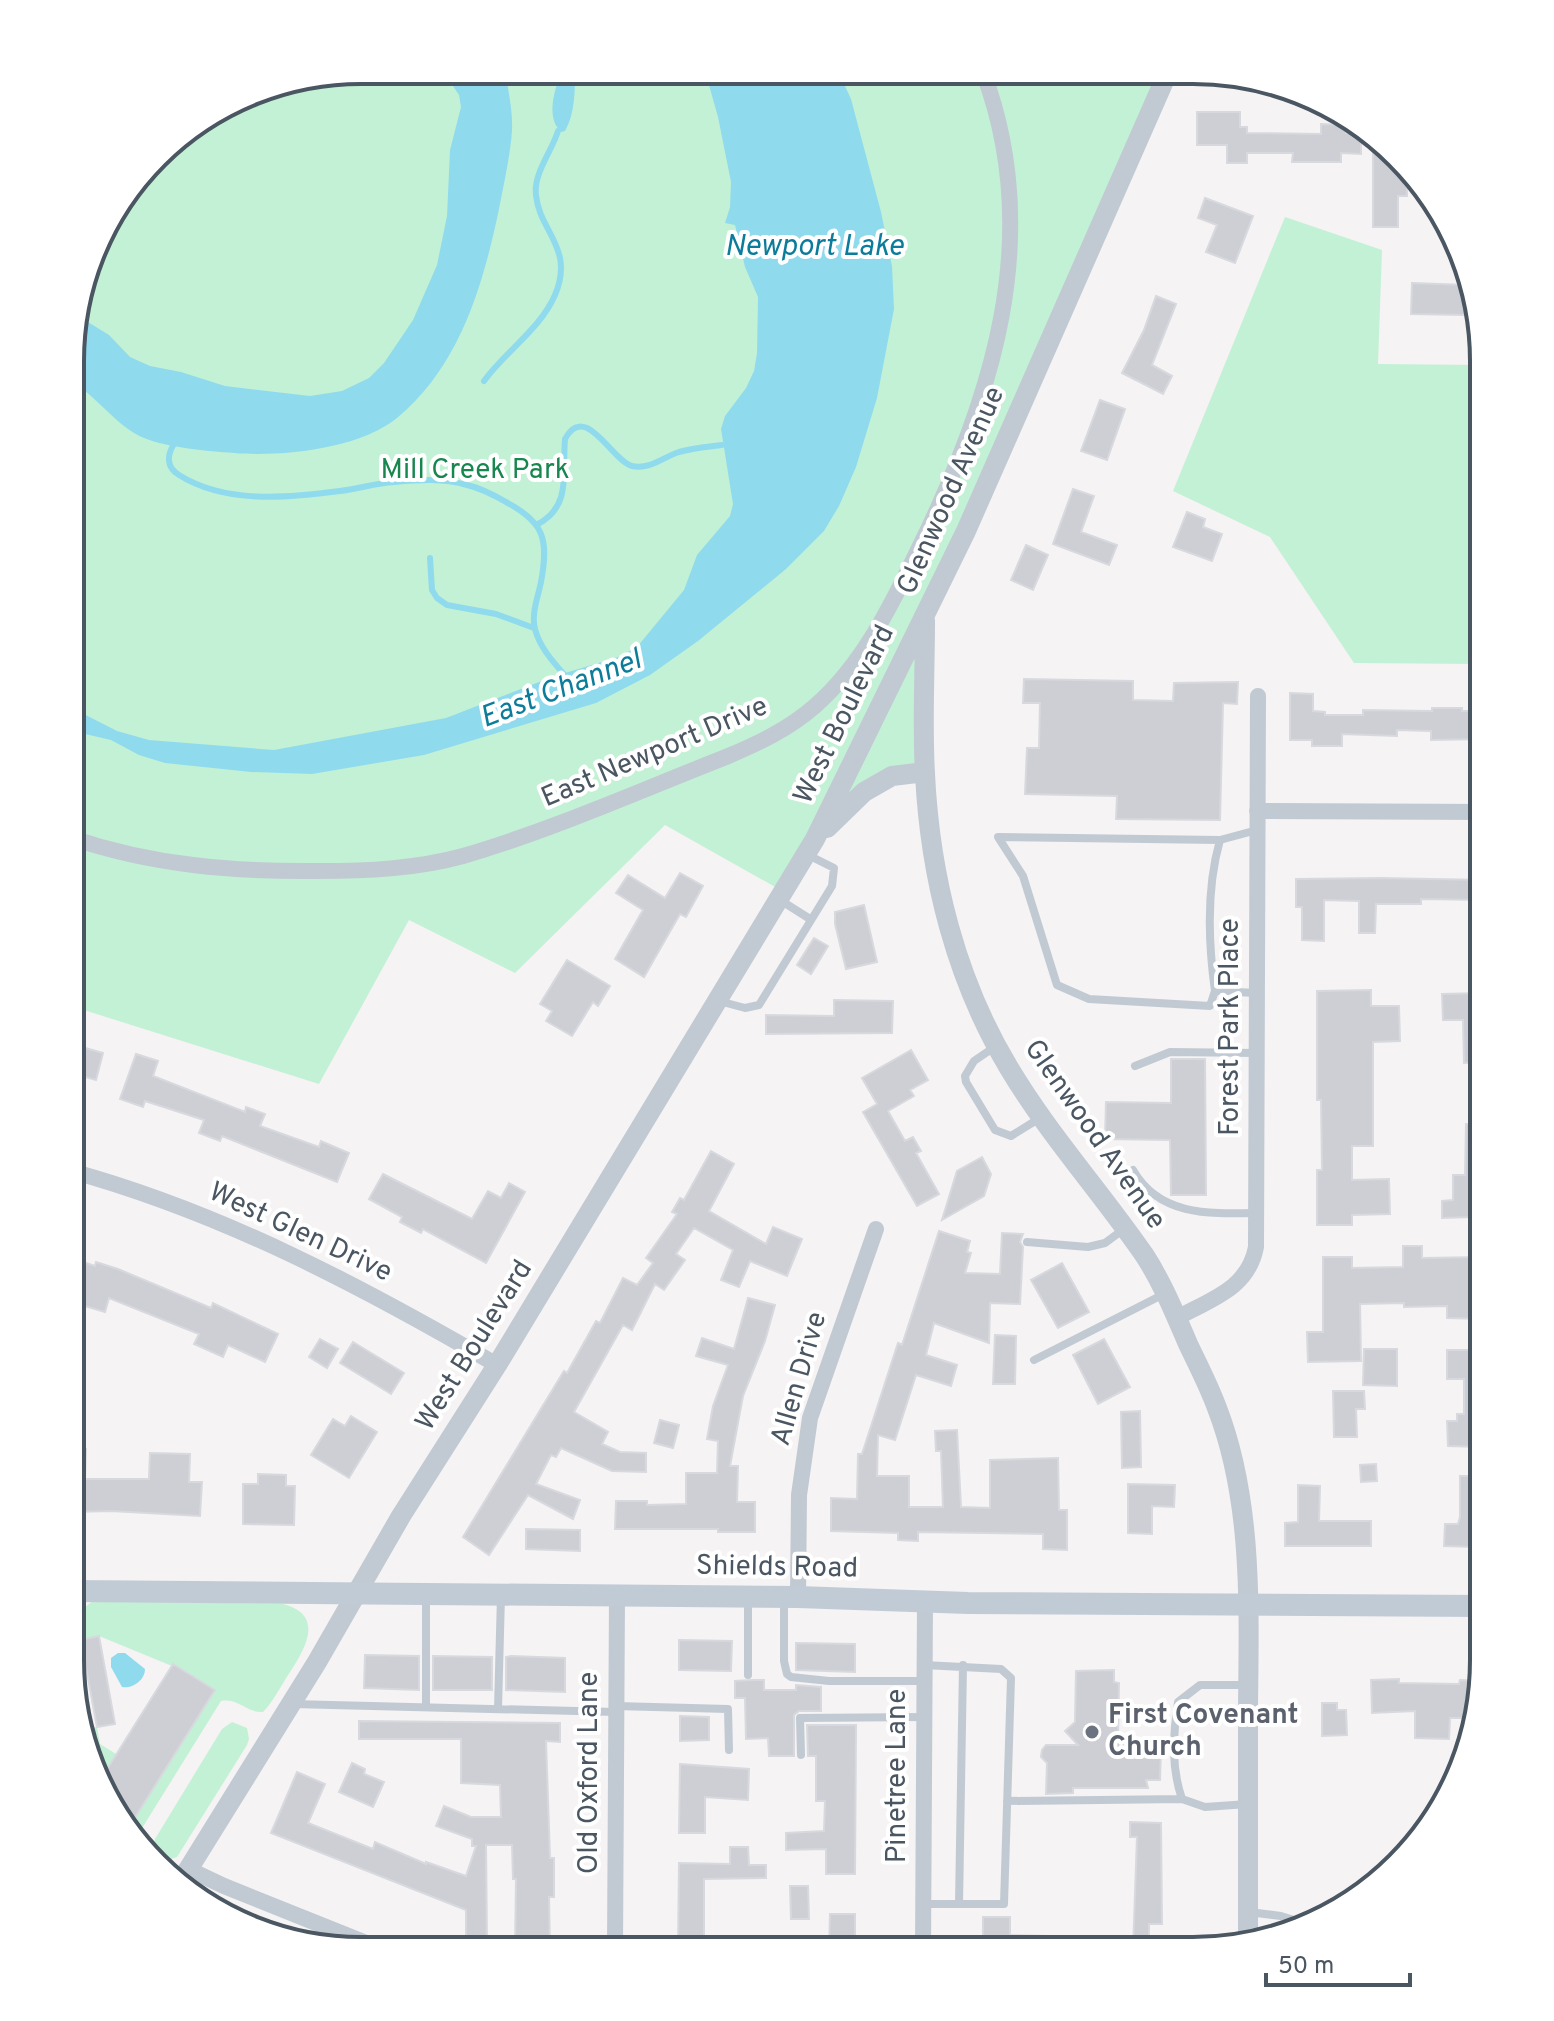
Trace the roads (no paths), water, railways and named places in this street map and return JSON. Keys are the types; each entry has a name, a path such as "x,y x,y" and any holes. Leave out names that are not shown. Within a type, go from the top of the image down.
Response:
{"main road":[{"name":"Shields Road","path":"84,1591 1469,1606"}],"street":[{"name":"East Newport Drive","path":"84,842 147,860 218,868 348,871 421,865 509,841 726,757 759,743 813,708 855,662 903,580 962,453 993,358 1007,279 1012,213 1005,144 987,84"},
{"name":"Glenwood Avenue","path":"1163,84 966,531 925,616 925,772 930,837 941,898 959,960 982,1017 1041,1118 1125,1228 1166,1293 1218,1409 1235,1472 1244,1534 1248,1685 1248,1931"},
{"name":"West Boulevard","path":"185,1873 780,900 811,847 925,616"},
{"name":"Forest Park Place","path":"1177,1318 1245,1276 1253,1263 1256,1247 1258,696"},
{"name":"West Boulevard","path":"811,847 864,792 892,776 925,772"},
{"path":"1257,811 1470,812"},
{"name":"West Glen Drive","path":"84,1175 173,1204 309,1262 379,1297 497,1365"},
{"name":"Allen Drive","path":"791,1597 799,1495 810,1418 876,1229"},
{"name":"Old Oxford Lane","path":"615,1937 617,1596"},
{"name":"Pinetree Lane","path":"923,1937 925,1602"},
{"path":"189,1876 224,1886 350,1936"}],"lane":[{"path":"1220,840 1211,883 1209,948 1215,991 1210,1006 1089,999 1057,985 1023,876 998,837 1220,840 1257,830"},
{"path":"718,1001 745,1008 759,1005 832,886 834,868 811,847"},
{"path":"780,900 810,919"},
{"path":"1215,991 1258,993"},
{"path":"997,1045 974,1061 965,1076 966,1082 995,1130 1001,1133 1011,1136 1041,1118"},
{"path":"1135,1066 1170,1052 1257,1053"},
{"path":"1133,1170 1142,1186 1178,1209 1220,1214 1257,1213"},
{"path":"1027,1242 1088,1247 1105,1243 1125,1228"},
{"path":"1034,1360 1166,1293"},
{"path":"426,1593 426,1707"},
{"path":"498,1709 501,1594"},
{"path":"748,1596 748,1675"},
{"path":"791,1597 784,1661 787,1674 791,1677 829,1681 924,1673 963,1665 1001,1669 1011,1678 1004,1904 923,1904"},
{"path":"959,1904 963,1665"},
{"path":"1182,1799 1175,1778 1174,1730 1178,1702 1200,1685 1248,1685"},
{"path":"291,1704 498,1709 728,1709 729,1750"},
{"path":"801,1755 800,1718 924,1717"},
{"path":"1007,1801 1182,1799 1205,1807 1248,1804"},
{"path":"1248,1911 1291,1919"}],"water":[{"path":"452,84 507,84 511,141 499,209 476,295 453,349 419,397 397,418 362,437 319,449 274,454 200,450 165,444 134,433 84,391 87,321 109,335 130,357 150,366 225,386 310,396 342,391 369,378 384,363 413,320 437,265 447,216 450,150 461,107 459,95"},
{"path":"557,84 575,84 571,117 565,131 561,132 553,119"},
{"name":"Newport Lake","path":"709,84 844,84 851,99 881,212 892,266 894,309 877,398 856,467 824,531 786,569 698,641 650,675 596,703 424,755 312,774 251,772 165,763 139,755 111,740 84,734 84,714 117,731 149,740 274,750 446,718 552,677 618,657 637,647 684,590 697,555 730,516 733,504 721,429 725,416 746,388 754,371 757,353 758,297 745,267 735,225 725,223 730,207 731,182"},
{"path":"125,1653 145,1669 141,1680 134,1685 122,1687 111,1667 111,1658"}],"waterway":[{"path":"484,381 541,318 555,295 560,279 559,252 538,208 536,195 540,171 558,131"},
{"path":"538,524 549,517 561,498 565,439 573,429 581,426 590,430 624,462 639,467 679,452 722,445"},
{"name":"East Channel","path":"174,444 169,461 175,472 197,484 236,495 299,496 387,483 440,480 477,488 519,509 536,525 543,543 543,567 534,611 537,636 569,680"},
{"path":"430,558 432,590 447,605 496,614 534,628"}],"place":[{"name":"First Covenant Church","path":"1092,1732"}],"park label":[{"name":"Mill Creek Park","path":"475,471"}]}
